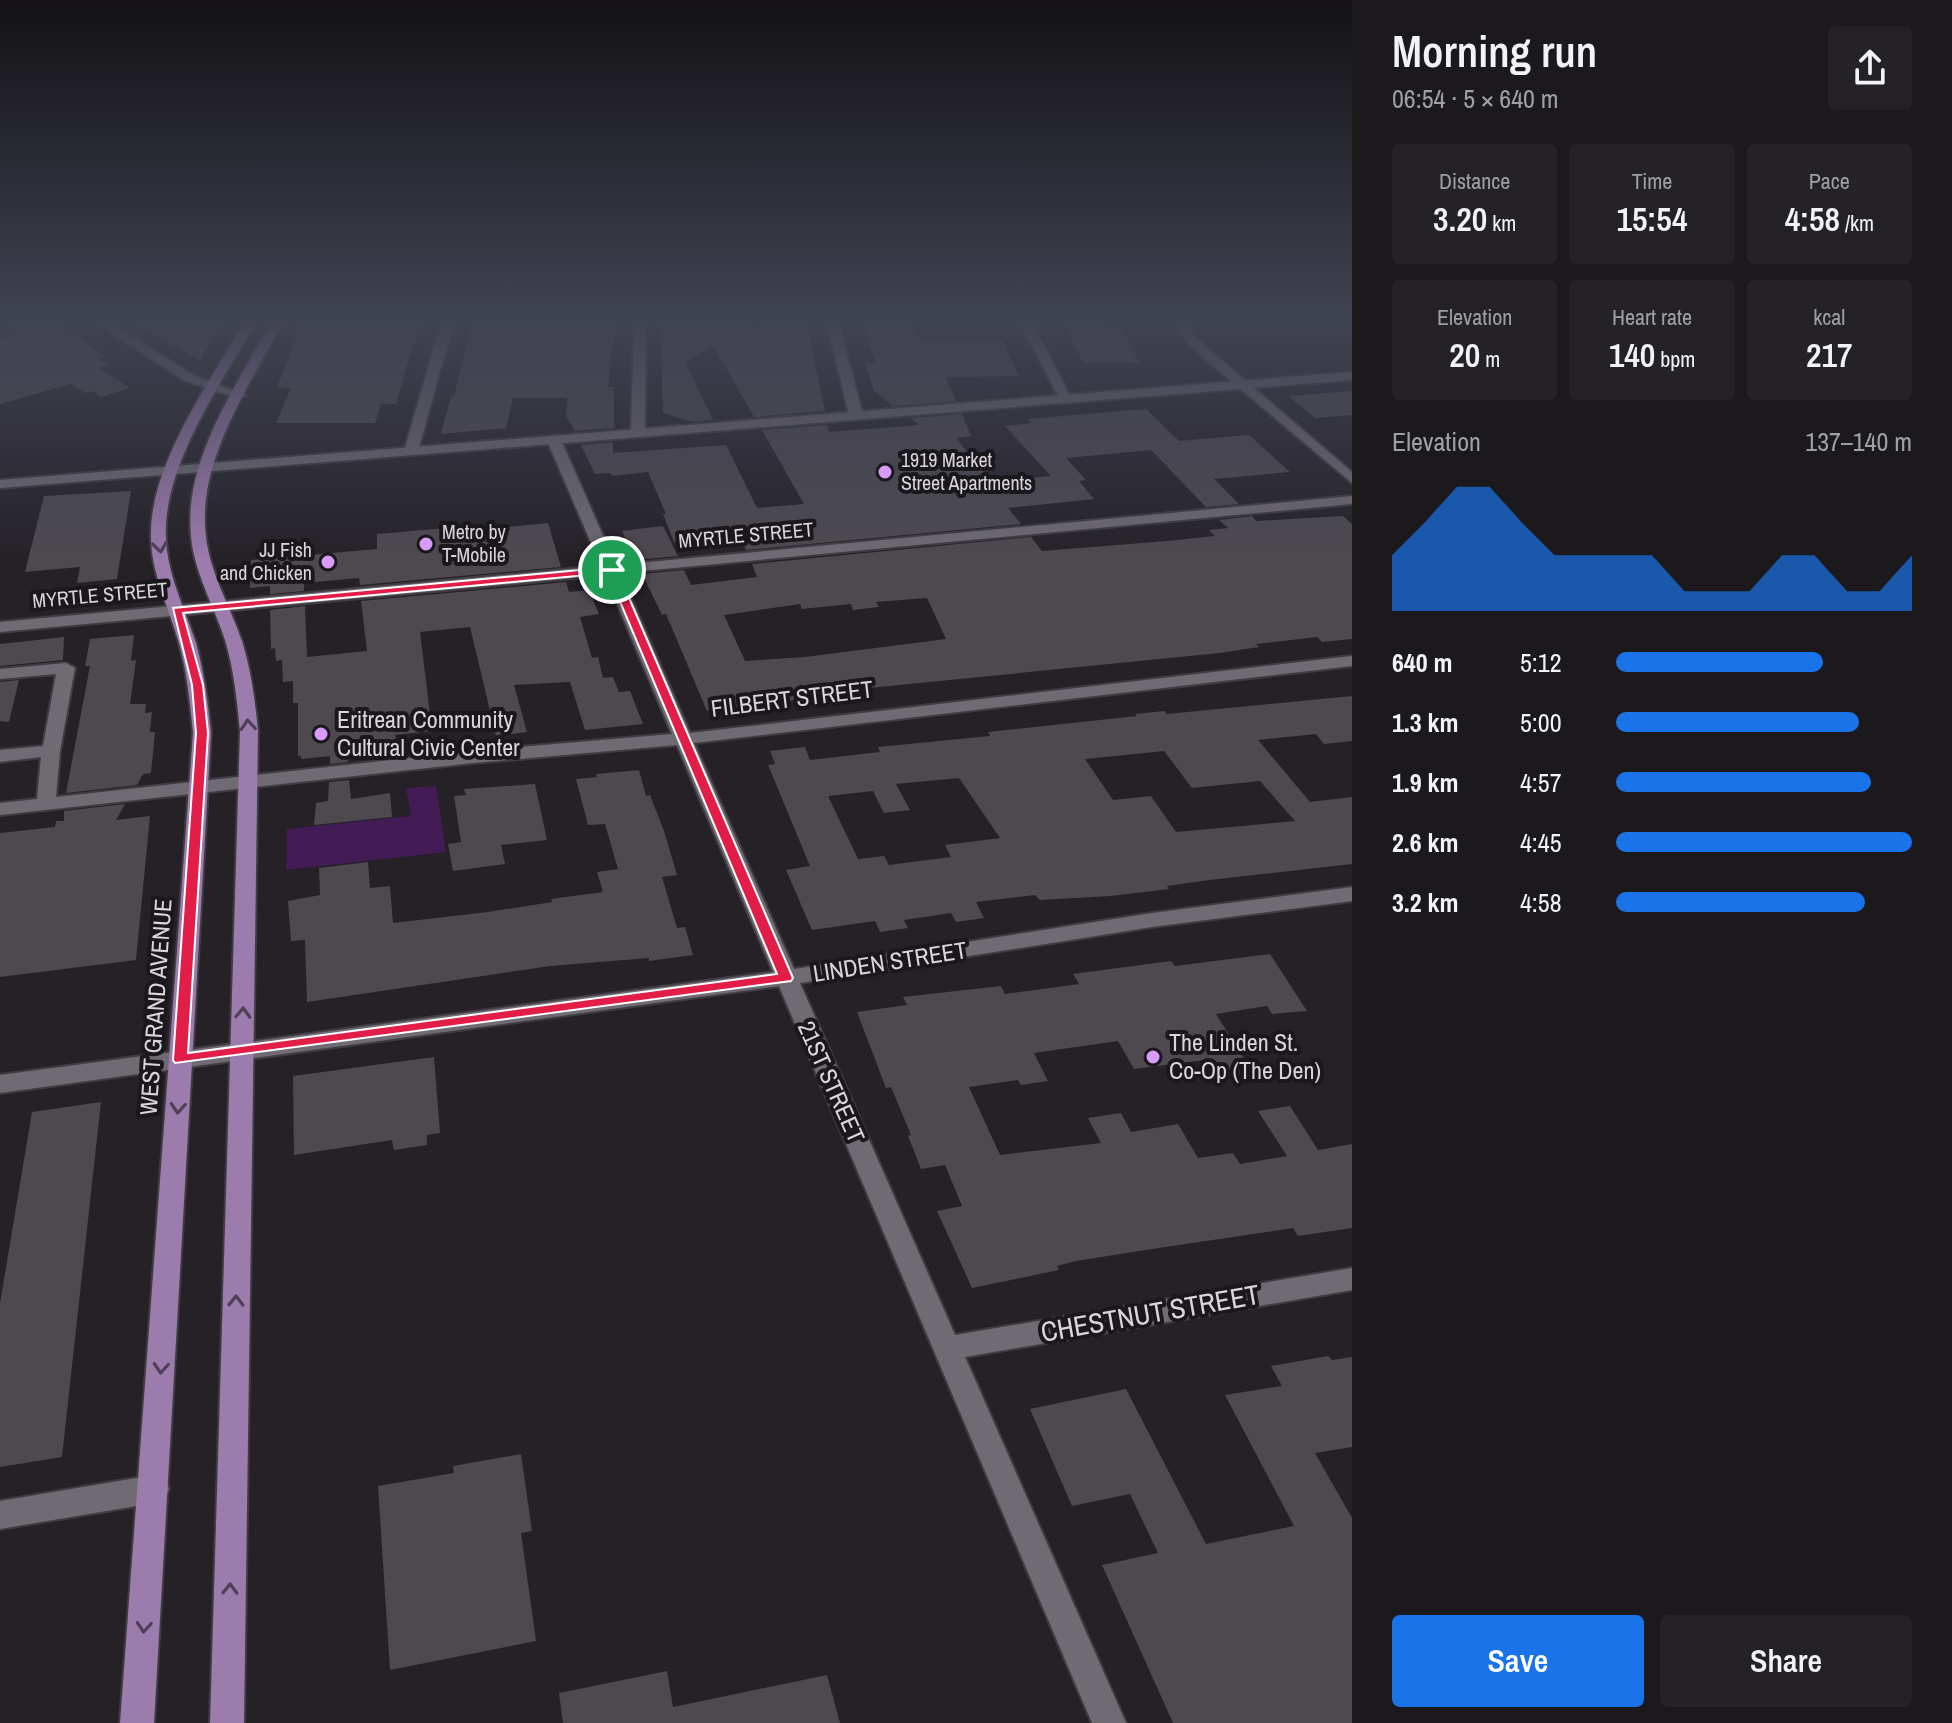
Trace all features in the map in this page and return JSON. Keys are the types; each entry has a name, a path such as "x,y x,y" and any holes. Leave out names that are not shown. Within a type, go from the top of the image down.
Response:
{"main road":[{"name":"WEST GRAND AVENUE","path":"137,1723 202,733 198,685 163,568 158,534 160,503 171,471 208,400"},
{"path":"227,1723 249,781 244,686 234,642 198,535 198,500 205,468 237,400"}],"street":[{"path":"411,451 425,400"},
{"path":"638,433 639,400"},
{"path":"852,400 856,415"},
{"path":"2,483 1035,400"},
{"path":"1262,400 1352,479"},
{"name":"21ST STREET","path":"554,440 1109,1723"},
{"name":"MYRTLE STREET","path":"0,627 1352,500"},
{"name":"FILBERT STREET","path":"0,809 473,757 681,739 1352,661"},
{"path":"0,674 66,668 51,751 46,804"},
{"path":"0,756 51,751"},
{"name":"LINDEN STREET","path":"0,1084 786,978 1152,920 1352,894"},
{"name":"CHESTNUT STREET","path":"948,1348 1352,1279"},
{"path":"0,1515 154,1489"}],"shaded area":[{"path":"436,786 446,852 286,870 287,829 411,816 406,788"}],"building":[{"path":"286,400 397,400 396,404 381,404 375,423 276,423"},
{"path":"450,400 512,400 506,428 441,434"},
{"path":"567,400 614,400 614,428 575,431 566,416"},
{"path":"663,400 704,400 713,420 692,422 663,413"},
{"path":"745,400 823,400 825,411 754,417"},
{"path":"886,400 956,401 893,406"},
{"path":"1293,400 1352,400 1352,415 1315,418"},
{"path":"1146,409 1179,441 1249,435 1290,472 1214,479 1239,504 1206,507 1151,450 1066,458 1086,480 1079,481 1094,499 1008,508 1021,524 746,550 741,537 674,542 648,472 612,476 610,473 595,474 581,445 613,442 613,453 726,445 757,508 804,504 762,430 827,425 829,432 919,425 910,418 962,414 971,436 956,438 992,482 1051,476 1005,426 1032,423 1027,419"},
{"path":"131,491 117,579 77,583 80,567 25,572 44,496"},
{"path":"1252,516 1256,521 1343,516 1352,524 1352,639 1322,642 1317,637 1256,644 1259,647 1220,653 859,689 860,692 707,711 666,614 662,615 642,574 684,570 691,585 757,577 752,564 1031,537 1042,551 1167,541 1215,536 1209,530 1228,528 1219,520","holes":["927,598 946,639 805,657 745,661 724,615 800,604 802,609 851,604 853,610 879,607 876,602"]},
{"path":"548,523 561,567 360,585 359,578 304,583 304,591 270,594 270,586 250,588 251,560 377,549 377,534 458,527 459,532"},
{"path":"663,526 678,556 635,560 622,531"},
{"path":"566,582 569,592 589,590 599,614 580,617 592,658 598,657 603,678 613,677 619,692 630,691 643,724 585,730 570,682 514,685 527,732 496,736 470,627 420,632 432,731 395,735 397,749 347,754 348,762 330,764 330,756 301,759 298,756 298,703 293,703 293,681 283,682 282,660 276,661 275,648 271,649 270,610 305,606 307,657 367,651 361,601"},
{"path":"134,635 131,661 136,660 130,704 146,704 145,713 152,712 150,732 155,732 151,773 143,774 137,785 66,793 90,666 85,666 90,639"},
{"path":"64,637 63,660 0,666 0,644"},
{"path":"19,680 9,722 0,721 0,682"},
{"path":"1352,696 1352,741 1324,744 1316,734 1258,740 1310,802 1352,797 1352,864 1209,880 1167,886 1169,889 1111,896 1040,900 1035,895 976,902 984,918 956,922 951,913 904,920 908,928 880,932 875,921 812,930 786,870 810,866 768,765 775,764 770,751 805,747 810,760 880,752 878,747 990,736 988,732 1164,711 1167,714","holes":["1164,751 1192,788 1260,781 1295,821 1176,832 1151,796 1113,800 1085,759","959,778 1000,838 945,845 951,857 889,865 884,856 858,859 828,796 873,791 884,813 910,810 896,784"]},
{"path":"639,770 646,796 650,795 664,831 677,875 662,877 677,928 685,927 693,955 649,961 649,958 550,966 307,1002 305,940 291,941 288,901 320,895 319,868 368,862 370,888 390,886 393,923 488,912 603,892 597,872 618,869 605,824 588,825 576,779"},
{"path":"349,780 351,799 390,793 392,817 314,825 316,803 328,801 329,782"},
{"path":"535,784 547,840 501,845 505,864 453,871 448,844 461,842 454,796 466,795 464,789"},
{"path":"125,804 116,820 150,816 136,960 0,977 0,833 55,827 56,821 64,821 64,811"},
{"path":"1270,954 1307,1011 1272,1014 1267,1006 1216,1014 1253,1073 1216,1078 1213,1059 1134,1069 1118,1041 1034,1053 1048,1081 1021,1085 1018,1080 969,1087 1000,1155 1101,1143 1088,1118 1121,1113 1131,1132 1178,1124 1198,1158 1233,1153 1240,1164 1287,1156 1258,1111 1290,1106 1318,1150 1352,1144 1352,1228 1298,1236 1293,1228 1076,1261 1057,1266 1059,1270 972,1288 937,1211 962,1206 945,1165 921,1169 908,1136 911,1135 891,1087 886,1088 857,1012 907,1005 903,997 1001,986 1005,994 1079,984 1073,974 1171,961 1175,966"},
{"path":"434,1057 440,1133 427,1135 427,1145 394,1150 392,1140 294,1155 293,1076"},
{"path":"101,1102 62,1457 0,1467 0,1303 32,1112"},
{"path":"1328,1356 1332,1360 1352,1357 1352,1447 1315,1453 1352,1518 1352,1723 1173,1723 1102,1565 1158,1553 1130,1494 1072,1506 1030,1409 1126,1389 1206,1544 1294,1526 1225,1395 1282,1386 1271,1366"},
{"path":"521,1454 532,1531 521,1533 536,1641 390,1670 378,1486 454,1473 453,1466"},
{"path":"667,1671 673,1707 827,1675 840,1723 563,1723 559,1693"}],"place":[{"name":"1919 Market Street Apartments","path":"885,472"},
{"name":"Metro by T-Mobile","path":"426,544"},
{"name":"JJ Fish and Chicken","path":"328,562"},
{"name":"Eritrean Community Cultural Civic Center","path":"321,734"},
{"name":"The Linden St. Co-Op (The Den)","path":"1153,1057"}],"route":[{"path":"612,570 681,739 786,978 181,1060 202,733 198,685 177,610 612,570"}]}
